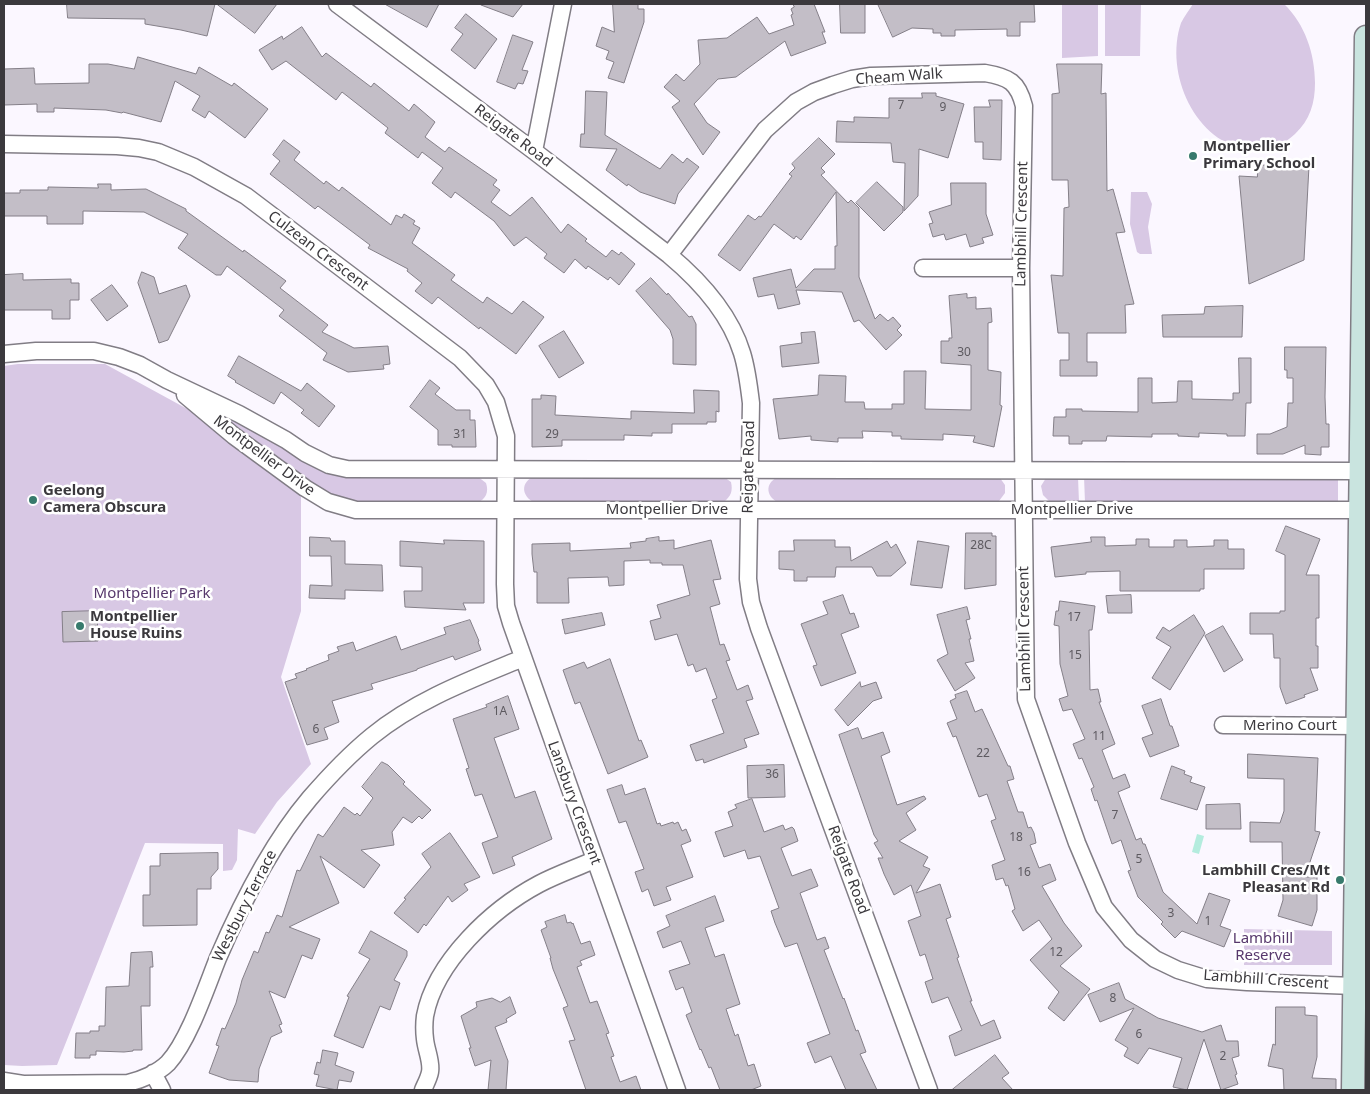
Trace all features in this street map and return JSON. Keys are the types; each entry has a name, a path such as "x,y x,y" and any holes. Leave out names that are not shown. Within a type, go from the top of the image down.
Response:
{"street":[{"path":"534,151 563,4"},
{"name":"Reigate Road","path":"346,7 669,255 690,274 720,309 733,331 742,352 751,403 748,470 748,579 751,602 929,1090"},
{"path":"1353,1090 1354,986 1361,842 1357,726 1363,631 1360,510 1366,36"},
{"name":"Cheam Walk","path":"669,255 765,130 796,102 814,92 852,79 871,76 985,73 999,75 1011,81 1020,91"},
{"name":"Lambhill Crescent","path":"1020,91 1024,106 1021,268 1026,699 1077,843 1104,907 1131,940 1155,960 1178,970 1215,979 1354,986"},
{"name":"Culzean Crescent","path":"4,144 117,146 158,152 194,167 246,196 474,370 496,402 506,436 504,509"},
{"path":"922,268 1021,268"},
{"name":"Montpellier Drive","path":"4,354 36,351 94,352 119,357 140,365 239,414 329,465 348,469 1361,471"},
{"name":"Montpellier Drive","path":"167,380 259,456 328,502 356,510 1360,510"},
{"name":"Lansbury Crescent","path":"504,509 506,606 522,658 677,1090"},
{"name":"Westbury Terrace","path":"4,1081 24,1084 128,1083 139,1080 167,1064 178,1048 232,926 254,883 279,840 310,798 372,736 414,707 448,689 522,658"},
{"name":"Merino Court","path":"1224,725 1357,726"},
{"path":"423,1090 430,1072 424,1040 425,1017 432,991 442,973 477,931 507,905 539,884 594,860"},
{"path":"153,1073 162,1090"},
{"name":"Westbury Terrace","path":"5,1090 24,1084"}],"green space":[{"path":"1062,4 1098,4 1098,56 1062,58"},
{"path":"1105,4 1141,4 1140,56 1105,56"},
{"path":"1193,4 1284,4 1291,12 1298,21 1307,40 1315,72 1315,90 1311,111 1295,134 1275,147 1251,150 1231,145 1214,135 1200,120 1189,103 1181,84 1177,63 1177,43 1181,23"},
{"path":"1131,192 1147,192 1152,204 1148,227 1152,254 1140,254 1137,252 1130,224"},
{"name":"Montpellier Park","path":"18,364 105,364 191,411 301,495 301,611 281,677 311,764 277,802 255,834 238,829 237,860 232,870 223,871 223,844 145,843 57,1065 4,1065 4,366"},
{"path":"215,410 311,463 477,476 486,483 487,492 485,497 477,503 356,503 336,499 262,450"},
{"path":"535,476 724,477 731,482 732,491 724,502 535,503 527,497 524,489 527,482"},
{"path":"1084,476 1338,478 1338,502 1085,503"},
{"path":"778,477 1000,478 1005,485 1005,493 999,501 993,503 780,503 772,498 768,490 770,483"},
{"path":"1078,477 1079,502 1050,502 1043,495 1041,486 1046,478"},
{"name":"Lambhill Reserve","path":"1244,929 1332,931 1332,965 1244,965"}],"shaded area":[{"path":"1197,834 1204,836 1199,854 1192,852"}],"building":[{"path":"67,4 215,4 207,36 145,24 145,19 68,18"},
{"path":"217,4 277,4 255,33"},
{"path":"385,4 439,4 427,27"},
{"path":"481,4 523,4 513,17"},
{"path":"613,4 638,4 638,9 644,9 644,22 624,83 608,78 614,62 606,59 609,51 596,46 602,27 614,32"},
{"path":"793,4 814,4 825,32 822,32 826,43 791,56 785,41 736,77 718,79 694,104 707,123 720,132 703,155 672,107 680,101 664,87 676,74 684,81 700,64 698,40 727,38 757,17 769,34 794,25 791,15 793,14 791,9 794,7"},
{"path":"840,4 865,4 865,33 841,33"},
{"path":"878,4 1034,4 1035,22 1020,22 1020,36 1007,36 1007,29 955,30 955,36 941,36 941,33 933,33 933,29 912,28 893,37"},
{"path":"466,14 497,39 475,69 451,50 463,34 455,28"},
{"path":"302,27 322,57 326,53 371,87 374,83 409,111 414,104 435,122 425,137 445,152 449,147 497,180 493,185 500,190 491,202 510,216 532,197 561,233 568,224 587,239 585,241 606,257 612,250 619,255 621,252 635,264 619,285 610,277 608,280 588,266 586,269 575,259 564,273 544,258 547,254 526,237 514,246 494,221 455,192 451,198 432,183 443,168 422,152 418,158 385,133 388,128 342,92 336,100 286,61 272,70 259,50 282,36 283,39"},
{"path":"513,35 533,42 522,70 528,71 523,84 518,83 515,89 497,82"},
{"path":"138,57 196,74 199,67 232,86 234,83 268,109 245,138 209,111 205,118 192,110 200,96 175,81 161,122 123,112 106,110 54,108 54,112 37,112 37,104 4,105 4,69 34,68 35,84 89,83 89,64 108,64 134,69"},
{"path":"1057,64 1102,64 1101,94 1106,93 1107,191 1113,189 1125,232 1116,233 1134,304 1125,305 1126,333 1087,333 1087,362 1097,362 1097,376 1060,376 1060,360 1069,360 1069,333 1058,333 1051,275 1063,276 1064,208 1069,207 1068,180 1052,180 1052,94 1059,93"},
{"path":"586,91 607,92 605,135 660,169 672,154 683,163 687,158 699,167 678,194 675,204 640,192 628,184 627,186 606,170 617,149 580,147 581,134 584,134"},
{"path":"922,93 936,93 936,96 964,104 948,158 919,149 918,196 904,211 905,163 893,162 891,143 836,142 837,121 854,122 854,117 889,118 889,98 922,98"},
{"path":"989,100 1002,100 1001,160 983,159 983,142 975,142 974,107 990,107"},
{"path":"819,138 835,154 821,168 825,172 821,175 848,203 851,200 859,208 859,277 875,319 880,314 888,321 893,317 901,326 897,330 902,335 886,350 859,320 854,322 842,292 796,290 800,304 778,309 774,294 758,297 753,278 791,269 796,288 814,269 835,269 835,246 837,246 836,192 801,240 796,236 794,239 774,224 740,271 718,255 748,215 755,220 759,216 761,217 792,176 789,174 795,168 792,164"},
{"path":"284,140 300,152 294,160 324,184 326,181 339,191 342,187 391,225 396,215 402,218 404,214 415,221 413,224 420,228 412,243 455,275 451,280 483,303 487,297 512,314 523,301 544,317 516,354 480,327 479,329 438,297 432,304 415,291 422,283 407,271 408,269 368,248 370,245 318,206 315,209 270,174 280,161 273,155"},
{"path":"1258,165 1309,166 1304,260 1249,284 1239,176 1257,177"},
{"path":"877,182 903,207 903,212 884,231 856,203"},
{"path":"951,183 986,183 986,214 993,235 982,238 984,243 970,247 966,234 946,240 944,234 933,237 929,224 933,223 929,212 951,205"},
{"path":"98,184 111,184 111,190 146,189 186,209 186,211 286,281 280,288 328,325 322,332 354,348 388,346 390,364 383,365 384,369 348,372 323,360 327,353 279,316 284,310 227,266 221,275 216,275 178,248 188,234 144,212 83,211 83,224 47,224 47,216 4,216 4,193 20,193 20,190 48,190 48,187 98,188"},
{"path":"142,272 154,277 159,294 186,285 190,296 168,340 159,343 138,283"},
{"path":"23,274 23,280 71,279 71,283 79,283 79,300 70,300 70,319 52,319 52,310 4,310 4,275"},
{"path":"651,278 667,295 668,293 689,317 692,316 696,324 696,365 673,364 673,339 670,330 636,291"},
{"path":"112,285 128,306 107,321 91,300"},
{"path":"967,294 967,298 976,297 976,309 991,308 992,322 988,323 988,370 1001,372 1000,405 1002,406 994,447 973,442 975,436 943,434 943,440 901,439 901,436 892,436 892,432 862,431 863,438 838,438 838,442 811,440 811,436 779,439 773,399 818,395 819,375 846,376 845,402 864,402 865,409 892,409 892,404 904,404 904,371 926,371 925,409 971,410 971,365 941,363 941,341 949,341 949,338 952,338 949,296"},
{"path":"1243,306 1242,337 1163,337 1162,315 1204,314 1205,307"},
{"path":"564,331 584,363 559,378 539,346"},
{"path":"815,332 819,363 782,367 780,346 802,343 801,333"},
{"path":"1285,347 1326,347 1325,397 1326,424 1329,424 1329,447 1321,447 1321,455 1305,454 1305,445 1283,454 1257,454 1257,434 1270,434 1287,427 1288,403 1293,403 1293,378 1287,378"},
{"path":"239,356 301,391 307,383 335,406 319,427 301,413 304,410 281,392 274,404 228,376"},
{"path":"1239,358 1251,358 1251,403 1246,403 1245,436 1199,433 1199,437 1178,436 1178,434 1152,434 1152,437 1107,436 1106,441 1082,441 1082,444 1069,444 1069,436 1053,436 1054,417 1066,417 1066,409 1138,412 1138,378 1152,378 1152,403 1177,402 1178,381 1192,381 1192,399 1233,400 1233,393 1239,393"},
{"path":"430,380 440,388 435,394 456,410 470,410 470,420 475,420 476,447 438,445 438,430 410,407"},
{"path":"694,390 719,391 719,412 716,411 716,422 707,422 707,424 672,424 672,433 652,433 652,436 624,435 624,440 562,440 562,446 532,447 532,399 541,399 541,395 556,396 555,415 631,419 631,411 694,413"},
{"path":"1286,526 1320,539 1306,575 1319,575 1319,618 1316,618 1318,668 1310,668 1318,690 1286,704 1280,687 1280,658 1274,658 1273,634 1250,634 1250,613 1280,613 1280,611 1285,611 1285,555 1276,551"},
{"path":"966,533 992,533 992,536 996,536 996,585 965,589"},
{"path":"310,537 330,538 331,541 345,541 345,564 382,565 383,591 345,590 345,599 309,598 310,585 332,586 331,556 310,556"},
{"path":"659,537 659,541 674,540 674,549 711,540 721,579 713,580 720,604 710,607 720,645 724,644 730,660 726,661 737,690 748,685 753,699 746,701 759,734 744,739 747,747 704,763 703,759 696,761 690,745 724,733 712,700 717,698 706,668 696,672 693,664 688,666 677,634 655,640 650,621 661,618 657,605 690,595 683,565 662,565 662,563 650,563 650,560 624,561 624,585 609,586 608,577 568,578 569,603 537,603 537,572 534,572 532,544 570,543 570,551 631,548 630,543"},
{"path":"1091,537 1105,537 1105,546 1136,545 1136,539 1149,539 1149,547 1174,547 1174,540 1187,540 1187,547 1214,546 1214,540 1228,540 1228,549 1244,549 1244,569 1204,569 1204,589 1200,589 1200,591 1120,591 1120,571 1086,572 1086,574 1055,577 1051,547 1091,542"},
{"path":"444,540 484,541 484,603 463,603 466,610 405,607 404,591 422,591 422,567 400,566 400,541 444,544"},
{"path":"794,540 835,540 835,547 850,547 851,561 887,541 891,548 896,544 906,563 891,576 877,576 872,567 836,567 835,577 807,577 807,581 794,581 794,570 779,569 779,551 794,551"},
{"path":"918,541 949,546 942,588 911,585"},
{"path":"843,595 850,614 854,613 859,627 841,634 856,673 821,686 813,666 817,665 801,624 828,614 823,602"},
{"path":"1131,595 1132,613 1108,613 1106,596"},
{"path":"1060,601 1095,606 1092,630 1089,630 1090,690 1098,689 1101,702 1099,702 1115,744 1102,750 1113,779 1125,774 1130,787 1118,792 1136,840 1141,838 1143,844 1145,844 1163,892 1197,924 1209,893 1230,900 1220,926 1231,930 1224,947 1182,931 1175,938 1161,924 1163,922 1138,897 1128,871 1131,870 1121,840 1112,844 1097,800 1095,801 1091,789 1094,787 1082,758 1079,759 1073,744 1085,739 1072,709 1063,711 1059,699 1068,696 1060,664 1059,626 1054,625"},
{"path":"967,607 970,619 966,620 974,661 965,663 975,678 955,691 937,660 948,654 937,615"},
{"name":"Montpellier House Ruins","path":"97,611 98,641 63,642 62,612"},
{"path":"602,613 605,625 565,634 562,620"},
{"path":"1194,615 1205,633 1170,690 1152,678 1171,647 1156,638 1163,627 1169,631"},
{"path":"470,620 481,650 455,660 453,656 417,670 371,684 373,689 332,701 339,722 324,728 328,739 307,745 285,682 297,678 295,674 329,660 328,655 339,651 337,647 353,642 356,651 396,636 401,650 446,634 444,628"},
{"path":"1223,626 1243,660 1224,672 1205,636"},
{"path":"610,659 639,741 641,740 648,757 608,774 580,702 575,704 563,670 584,662 587,668"},
{"path":"860,682 861,687 876,682 882,698 873,701 848,726 835,710"},
{"path":"967,691 975,712 982,709 1008,766 1010,766 1014,779 1007,781 1018,812 1023,812 1028,828 1031,827 1034,833 1036,843 1030,845 1039,868 1050,864 1056,880 1042,886 1064,923 1082,946 1060,966 1090,989 1064,1021 1048,1008 1059,992 1030,960 1052,939 1039,920 1023,931 1012,911 1015,909 1008,885 1006,886 1003,878 996,880 992,865 1005,860 991,821 996,819 987,794 979,797 956,736 953,737 947,723 957,719 950,701 956,698 955,695"},
{"path":"508,696 519,729 494,738 515,798 535,791 552,839 512,857 515,865 493,874 482,843 498,837 482,794 475,796 466,769 469,768 453,719 487,707 486,705"},
{"path":"1161,699 1179,746 1150,757 1142,738 1153,734 1142,706"},
{"path":"858,728 862,739 883,732 890,752 881,756 897,805 924,796 926,799 906,813 916,830 899,841 928,857 923,866 930,869 916,893 940,884 951,917 946,919 972,1001 970,1001 981,1026 994,1020 1001,1038 955,1056 949,1036 962,1030 948,997 932,1003 925,982 933,979 925,954 920,956 908,921 921,916 911,885 894,895 878,858 883,858 874,843 878,841 874,835 839,735"},
{"path":"1248,754 1318,758 1315,831 1320,832 1305,877 1317,877 1317,910 1312,926 1278,916 1283,900 1282,842 1250,842 1250,822 1280,823 1284,811 1284,779 1248,778"},
{"path":"382,762 388,765 405,782 403,784 431,810 422,819 419,816 412,823 403,817 392,832 394,845 361,850 380,865 364,888 320,856 339,903 289,927 320,939 312,959 302,955 285,998 269,991 282,1024 279,1025 282,1032 271,1037 259,1069 258,1082 229,1080 209,1073 219,1046 216,1045 222,1028 225,1029 236,1003 242,980 254,951 258,953 266,932 269,933 277,915 282,917 297,870 300,871 318,834 323,837 344,807 355,815 357,813 360,816 373,798 362,787"},
{"path":"784,765 785,797 748,798 747,766"},
{"path":"1172,766 1185,771 1184,774 1192,777 1190,782 1205,787 1197,810 1161,799"},
{"path":"622,785 625,795 645,788 657,824 660,823 661,826 678,822 682,831 686,829 691,841 681,845 693,877 666,887 671,900 654,906 648,889 642,892 635,872 644,869 626,821 619,823 607,790"},
{"path":"752,799 764,832 783,825 785,830 792,827 794,829 798,841 781,848 792,876 811,869 818,886 800,893 817,940 825,937 829,948 824,950 856,1031 858,1030 866,1052 860,1054 877,1090 846,1090 831,1056 815,1063 807,1043 830,1034 797,943 785,947 775,923 771,911 779,908 760,856 748,859 745,850 724,857 715,832 733,826 728,812 737,808 735,805"},
{"path":"1240,804 1241,829 1206,829 1206,805"},
{"path":"450,833 480,877 464,884 468,890 452,902 448,896 426,926 424,924 418,933 394,913 406,899 404,898 431,867 422,854"},
{"path":"218,853 218,869 211,877 211,889 197,889 197,925 143,926 143,895 150,895 150,866 160,866 160,854"},
{"path":"715,896 724,921 705,928 715,957 724,954 740,1004 726,1009 735,1036 738,1034 748,1066 754,1064 761,1086 751,1090 720,1090 711,1067 709,1068 700,1050 686,1015 692,1012 683,987 676,990 669,971 690,964 681,941 663,948 657,932 670,926 666,916"},
{"path":"565,915 567,923 573,923 581,944 590,941 595,955 580,961 582,965 577,967 590,1003 597,1001 609,1033 606,1034 614,1056 611,1057 620,1082 636,1076 641,1090 586,1090 569,1041 575,1040 563,1008 568,1006 553,969 541,930 547,927 545,922"},
{"path":"371,931 407,951 407,956 394,980 400,983 390,1010 380,1006 363,1048 334,1036 349,997 347,996 370,959 359,953"},
{"path":"152,952 153,967 150,967 150,1006 141,1006 142,1050 124,1052 96,1051 96,1055 90,1055 90,1058 75,1058 76,1033 99,1031 99,1026 105,1026 106,987 129,986 131,953"},
{"path":"1119,983 1125,999 1158,1018 1202,1032 1221,1025 1226,1041 1238,1041 1239,1056 1232,1058 1238,1084 1221,1090 1204,1039 1187,1090 1173,1087 1182,1058 1149,1048 1138,1064 1124,1056 1128,1048 1115,1040 1134,1008 1100,1022 1088,995"},
{"path":"510,997 516,1013 506,1019 507,1022 495,1027 508,1061 506,1090 488,1090 491,1060 475,1066 461,1016 477,1007 476,1002 492,998 500,1002"},
{"path":"1276,1007 1305,1007 1305,1015 1317,1016 1317,1057 1312,1078 1336,1079 1336,1090 1284,1090 1283,1069 1268,1066 1273,1044 1275,1045"},
{"path":"323,1050 338,1053 335,1065 354,1072 351,1082 339,1080 337,1090 316,1086 319,1075 314,1074 317,1062 320,1063"},
{"path":"995,1055 1009,1073 1002,1078 1013,1090 952,1090"}],"place":[{"name":"Montpellier Primary School","path":"1193,156"},
{"name":"Geelong Camera Obscura","path":"33,500"},
{"name":"Montpellier House Ruins","path":"80,626"},
{"name":"Lambhill Cres/Mt Pleasant Rd","path":"1340,880"}]}
